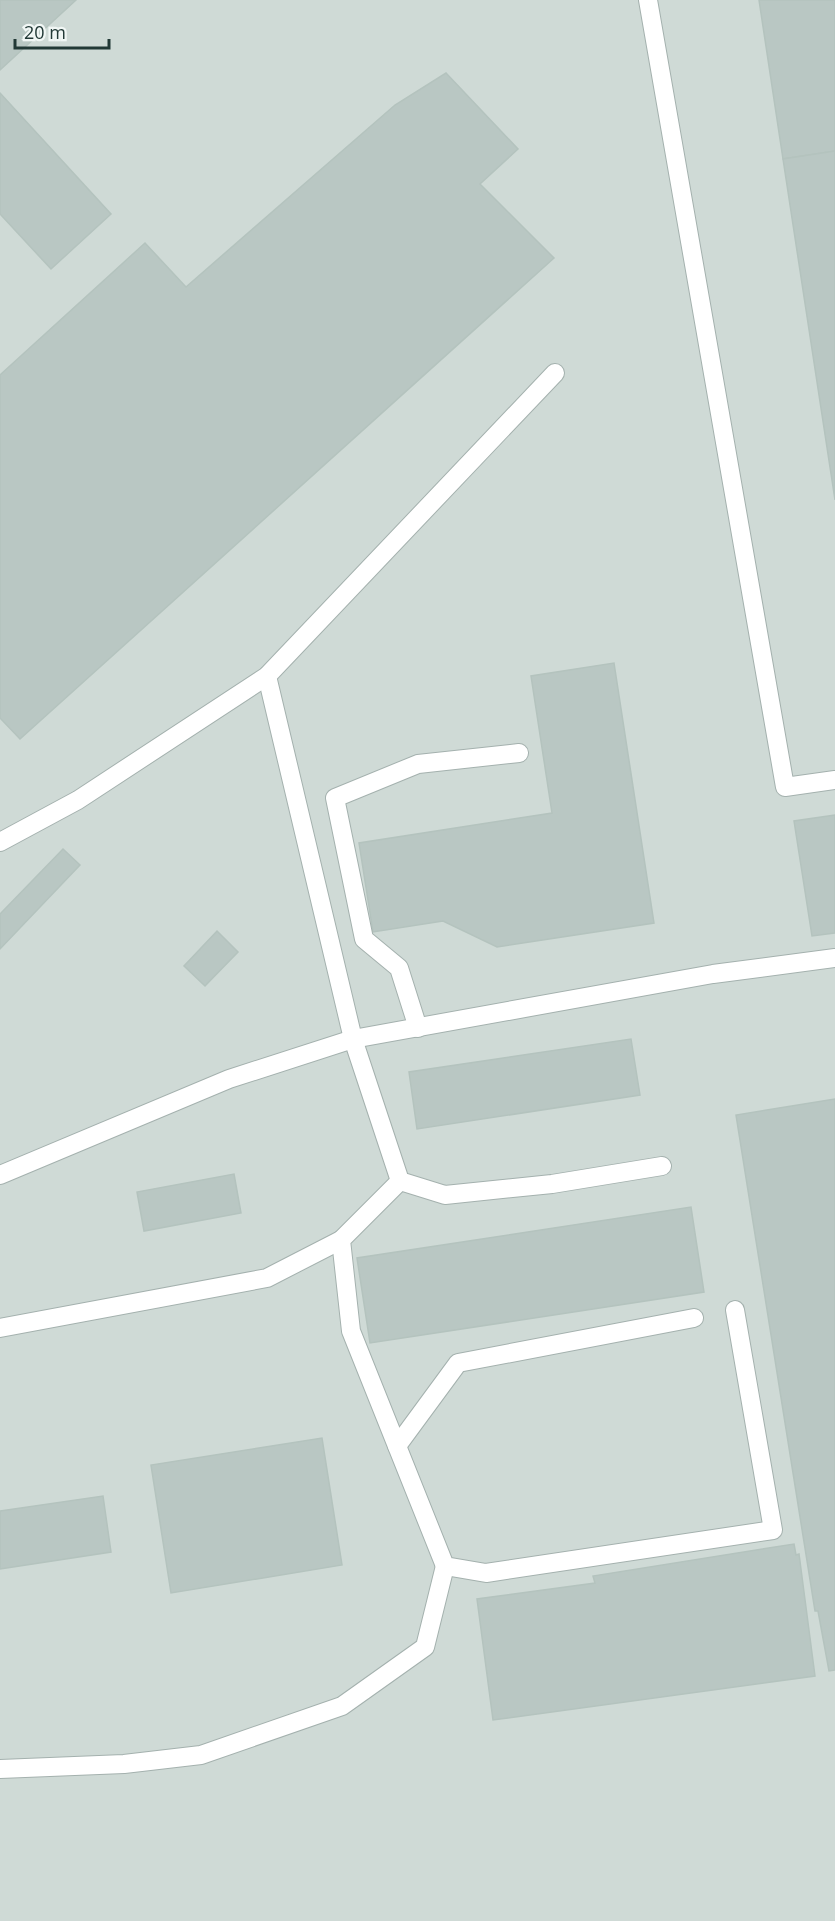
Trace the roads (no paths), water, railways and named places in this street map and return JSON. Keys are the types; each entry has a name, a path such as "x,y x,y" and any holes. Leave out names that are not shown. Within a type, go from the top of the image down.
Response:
{"lane":[{"path":"648,0 785,787 835,780"},
{"path":"0,842 78,800 267,676 555,373"},
{"path":"267,676 353,1039 400,1181"},
{"path":"418,1028 399,968 364,939 335,798 418,764 519,753"},
{"path":"0,1175 229,1079 353,1039 713,974 835,958"},
{"path":"400,1181 445,1195 552,1184 662,1166"},
{"path":"0,1328 267,1278 341,1239 400,1181"},
{"path":"0,1768 124,1764 201,1755 342,1706 425,1647 445,1566 351,1331 341,1239"},
{"path":"445,1566 486,1573 773,1530 735,1310"},
{"path":"397,1446 458,1363 694,1318"}]}
